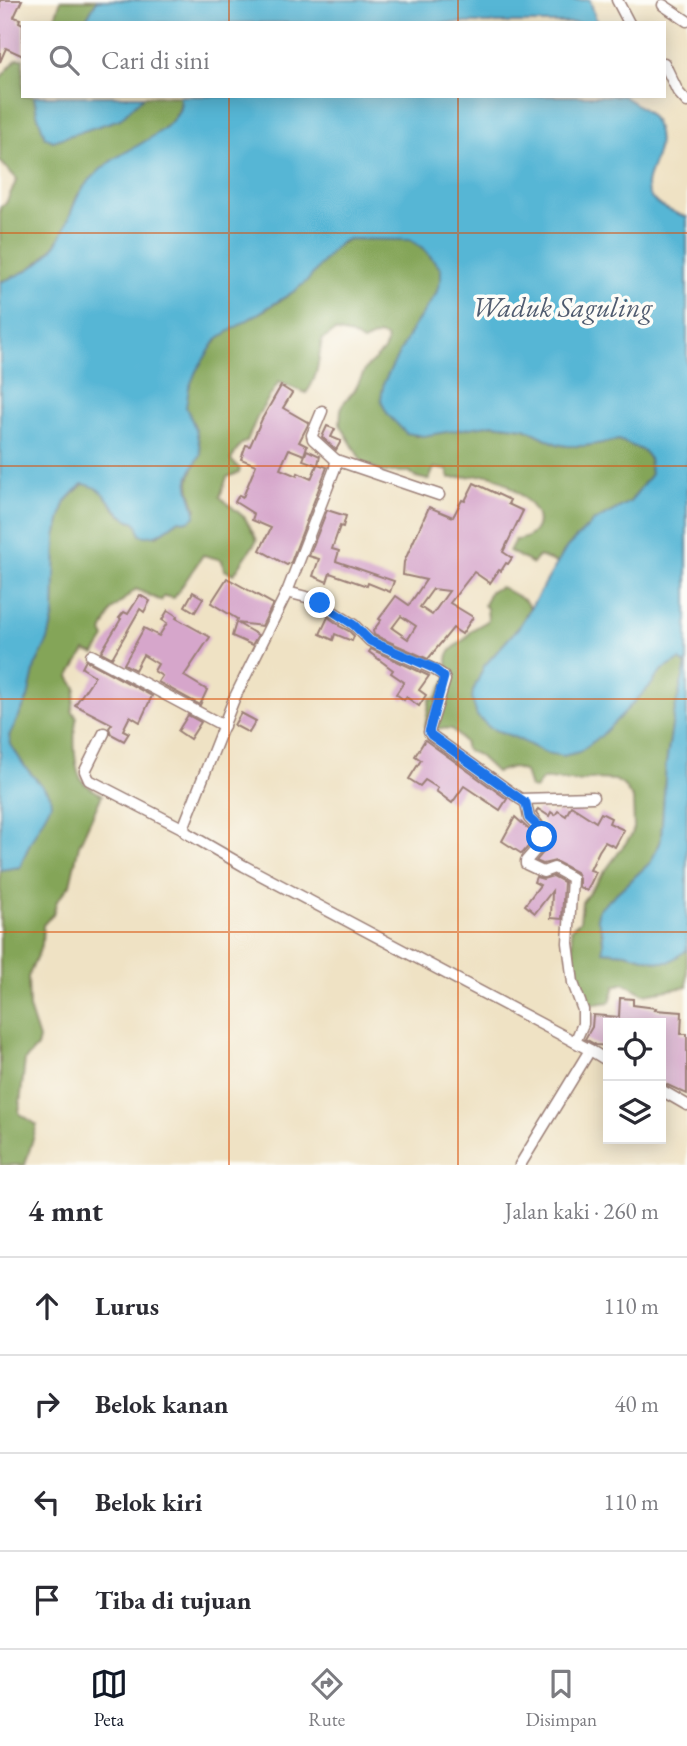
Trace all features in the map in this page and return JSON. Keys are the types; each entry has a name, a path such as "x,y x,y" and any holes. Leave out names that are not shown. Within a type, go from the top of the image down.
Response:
{"street":[{"path":"617,0 626,19"},
{"path":"663,5 687,21"},
{"path":"666,67 678,92 687,102"},
{"path":"323,411 312,435 313,439 336,460 439,495"},
{"path":"184,829 234,699 286,592 317,520 336,460"},
{"path":"286,592 320,603 354,625 370,641 433,668 443,675 445,680 429,732 528,806 529,818 543,833 539,846 526,860 526,864 543,872 554,868 572,878 568,943 573,983 583,1010 583,1024 575,1042"},
{"path":"91,655 224,726"},
{"path":"104,733 86,767 85,774 89,780 184,829 189,835 244,866 603,1057"},
{"path":"520,799 593,797"},
{"path":"520,1165 590,1050"},
{"path":"666,1093 687,1105"}],"green space":[{"path":"61,0 97,0 85,21 54,21"},
{"path":"17,59 21,59 21,98 34,98 45,137 53,141 119,119 142,98 179,98 180,104 172,121 164,128 136,148 112,160 86,185 77,197 60,239 46,255 20,274 0,282 0,207 6,203 17,179 0,161 0,78"},
{"path":"349,239 410,240 424,249 441,269 436,294 412,329 415,436 493,424 525,428 557,444 567,446 619,440 644,451 649,458 651,474 630,502 593,522 567,547 557,563 539,556 533,564 509,551 515,540 528,536 535,530 537,516 523,497 501,480 486,475 450,478 447,470 434,468 429,480 415,477 410,472 382,472 362,462 340,424 341,409 366,368 383,352 387,344 386,337 378,335 363,342 352,335 335,331 322,340 316,374 306,393 279,382 258,415 247,441 240,445 231,460 240,469 239,473 227,477 220,497 245,518 257,540 234,574 224,570 222,560 203,555 174,598 164,596 161,601 136,589 112,610 102,632 105,638 95,654 85,651 69,677 76,688 72,711 77,717 77,769 83,782 102,795 79,845 70,885 57,901 53,914 43,925 42,945 28,977 29,1008 39,1039 37,1047 25,1060 19,1113 37,1125 25,1165 0,1165 0,870 20,867 50,795 25,767 11,745 9,736 28,698 35,666 48,640 54,615 56,536 65,502 83,484 98,489 124,517 157,536 179,520 188,521 196,509 189,481 201,454 196,430 186,406 186,397 199,366 224,333 294,291 333,249"},
{"path":"501,587 524,600 530,607 519,627 484,666 490,728 514,737 651,685 661,671 680,660 687,665 674,714 666,764 661,838 651,862 599,909 599,913 604,951 626,953 659,962 669,961 687,950 687,987 644,994 624,983 615,986 610,1002 587,1005 579,988 571,929 580,921 582,902 631,836 634,828 633,799 623,785 615,780 591,779 579,782 543,779 535,789 530,788 525,772 512,767 496,772 478,755 466,750 464,742 452,729 425,727 430,698 435,699 449,674 448,655 473,630 488,620 487,608 484,605 490,591"}],"water":[{"path":"97,0 590,0 597,21 85,21"},
{"path":"34,98 142,98 120,119 53,141 45,137"},
{"name":"Waduk Saguling","path":"179,98 626,98 654,120 659,141 647,189 652,198 664,208 687,217 687,950 669,962 603,951 603,934 597,918 599,909 651,862 661,839 666,764 686,665 680,660 661,671 651,685 601,736 579,752 563,756 546,753 490,728 477,716 472,699 484,666 519,627 567,547 593,522 630,502 651,474 649,458 644,451 619,440 567,446 557,444 525,428 493,424 423,436 406,433 388,415 384,407 381,399 384,382 412,329 436,294 441,278 441,269 424,249 410,240 349,239 341,242 296,290 217,339 196,371 189,388 186,407 196,430 201,454 188,481 195,517 188,521 179,520 161,533 146,536 140,535 135,523 125,518 101,492 89,485 82,484 65,502 56,536 54,615 48,640 35,666 28,698 9,736 11,745 25,767 50,795 51,804 20,867 0,870 0,282 24,272 46,257 60,238 79,193 87,183 110,162 167,126 180,106"}],"building":[{"path":"0,0 22,0 14,17 20,19 21,23 21,55 6,48 0,62"},
{"path":"281,386 292,393 283,408 309,423 299,442 307,446 304,455 289,449 280,469 311,479 317,465 303,460 307,450 320,456 318,464 327,467 291,562 287,565 260,550 271,528 252,520 254,514 235,502 239,495 243,497 256,465 241,459 246,445 250,446"},
{"path":"327,426 335,429 331,437 341,441 336,450 322,437"},
{"path":"474,483 510,500 508,504 523,511 503,552 512,558 490,583 474,572 450,603 473,617 462,634 453,628 428,659 374,635 373,631 396,596 409,605 426,580 403,575 404,562 429,507 453,517 462,500 465,501","holes":["433,589 449,591 432,615 420,607","401,616 416,626 408,639 392,628"]},
{"path":"327,510 346,516 332,549 339,551 336,561 394,581 390,592 330,573 327,582 313,576 319,559 309,556"},
{"path":"227,578 273,604 262,626 237,623 258,635 252,645 232,636 237,619 211,603"},
{"path":"193,592 203,598 195,612 185,606"},
{"path":"140,595 150,601 144,612 140,609 112,658 101,652 121,619 119,618 124,612 128,614"},
{"path":"168,610 177,616 176,618 210,637 184,676 207,690 200,705 158,682 162,676 154,671 158,664 143,655 135,670 124,664 144,628 159,636 167,623 162,620"},
{"path":"328,617 354,636 352,641 335,634 333,640 320,634"},
{"path":"371,649 429,676 419,690 426,695 419,706 396,694 404,682 369,652"},
{"path":"86,660 152,696 140,722 130,716 123,730 129,733 124,741 111,734 109,728 112,724 75,705 95,676 82,668"},
{"path":"241,713 256,721 249,733 234,725"},
{"path":"188,715 201,722 190,739 178,731"},
{"path":"425,740 507,799 500,810 464,786 452,803 436,791 438,788 425,780 420,786 409,779 421,760 415,756"},
{"path":"571,806 596,822 601,813 611,818 609,823 624,830 615,847 605,842 599,851 590,870 596,872 587,891 579,887 576,872 555,861 543,864 536,861 546,849 550,832 536,813 538,809 549,816 551,812 555,815 558,811 566,816"},
{"path":"515,817 535,835 522,854 502,841"},
{"path":"553,876 564,882 562,919 551,918 552,891 535,913 525,905 540,885 534,882 536,877 543,879"},
{"path":"620,998 633,999 633,1005 656,1008 655,1010 682,1012 681,1034 687,1034 687,1094 666,1084 666,1018 603,1018 603,1046 585,1039 592,1027 593,1015 619,1017"}],"route":[{"path":"320,603 354,625 370,641 433,668 444,677 438,707 429,732 526,803 529,818 542,830 542,837"}]}
